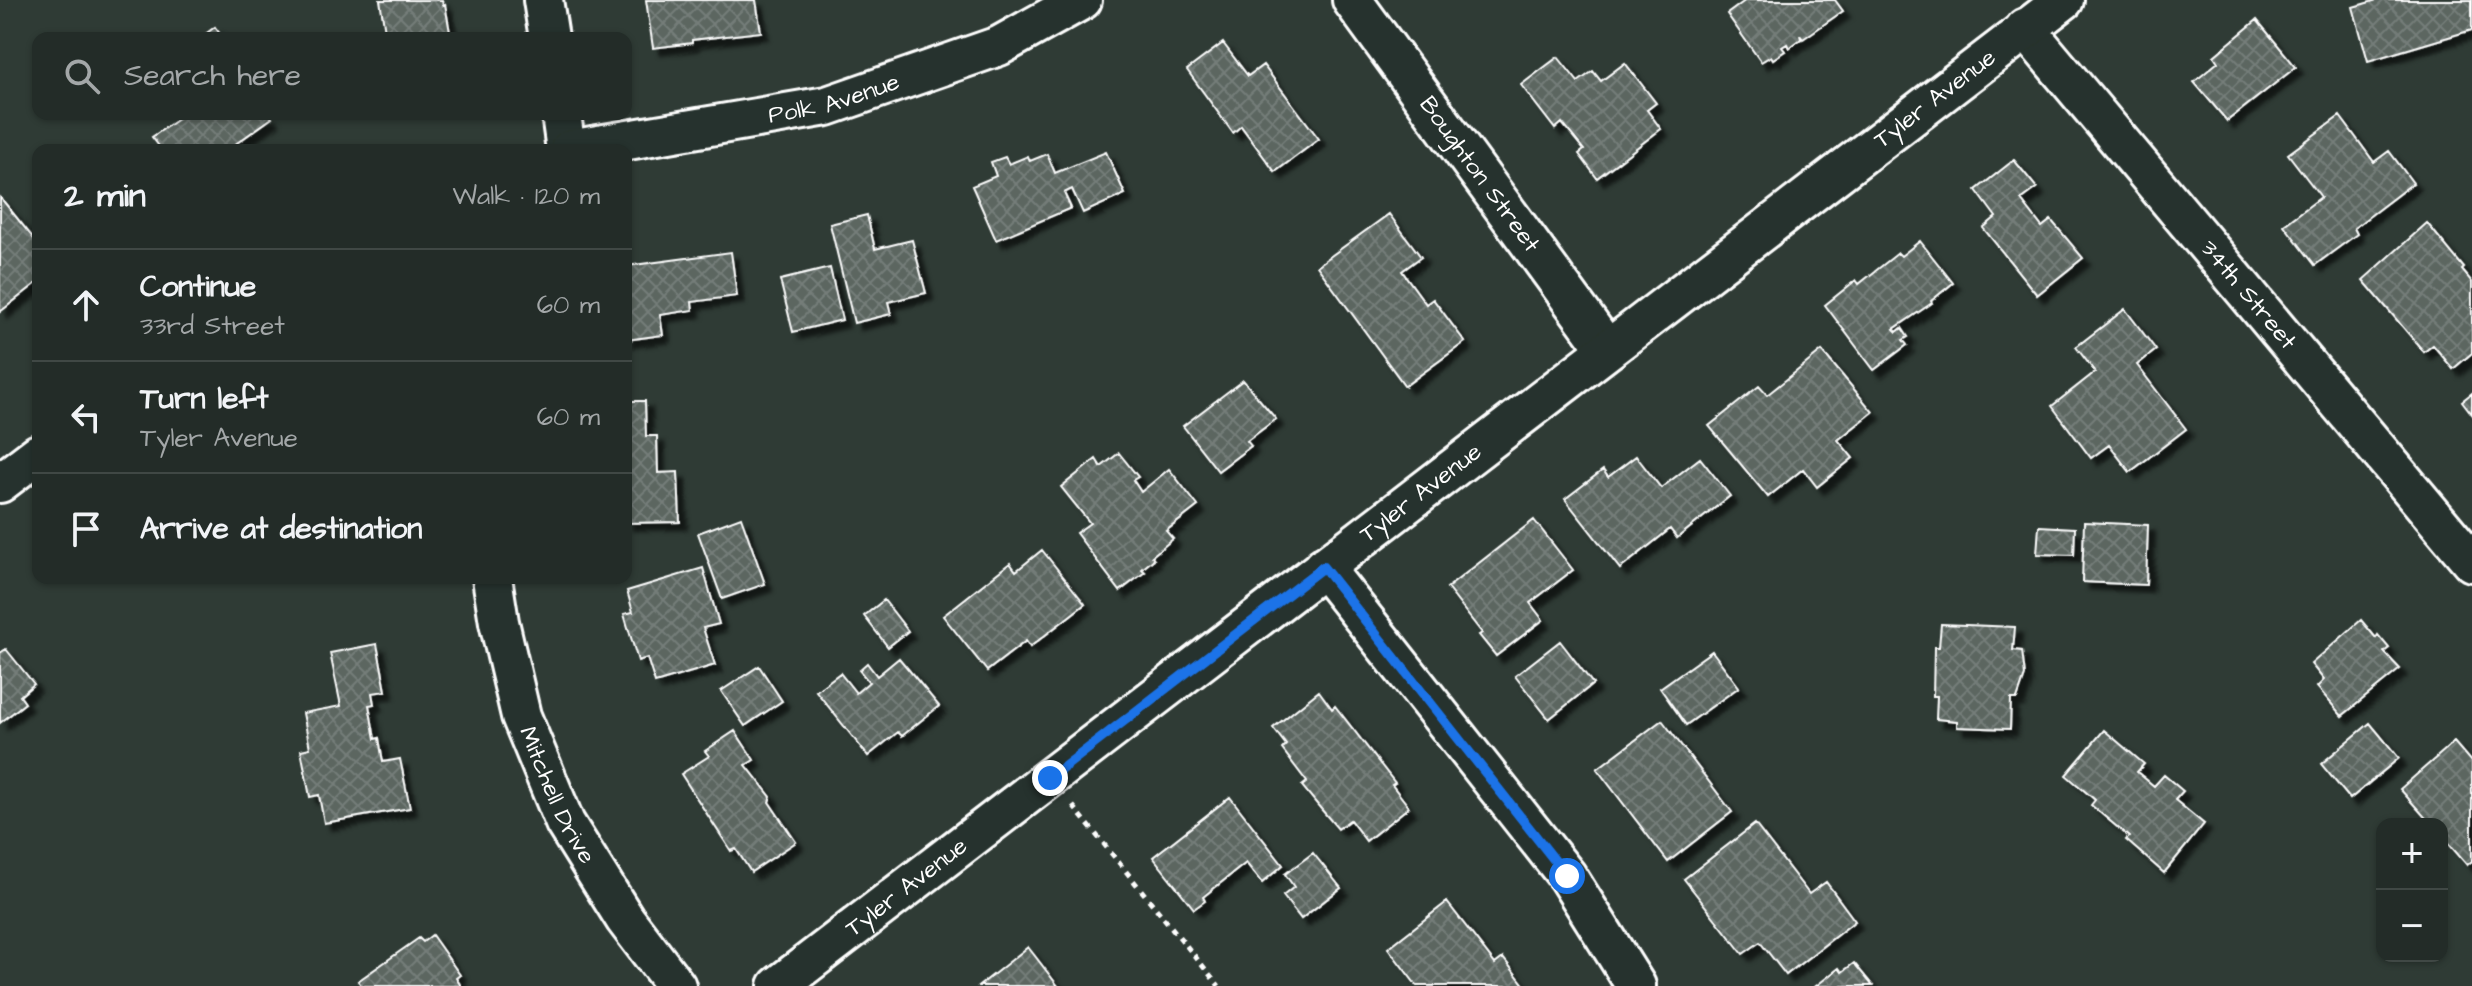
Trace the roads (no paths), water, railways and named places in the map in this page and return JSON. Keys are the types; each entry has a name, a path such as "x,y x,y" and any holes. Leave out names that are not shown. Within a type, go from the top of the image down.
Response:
{"street":[{"path":"543,0 548,32"},
{"name":"Polk Avenue","path":"603,144 827,106 999,46 1082,0"},
{"name":"Boughton Street","path":"1352,0 1607,349"},
{"name":"Tyler Avenue","path":"778,986 2064,0"},
{"name":"34th Street","path":"2025,28 2472,562"},
{"path":"562,120 567,144"},
{"path":"0,483 32,459"},
{"path":"1323,567 1567,876 1636,986"},
{"name":"Mitchell Drive","path":"493,584 521,716 565,823 625,919 676,986"}]}
